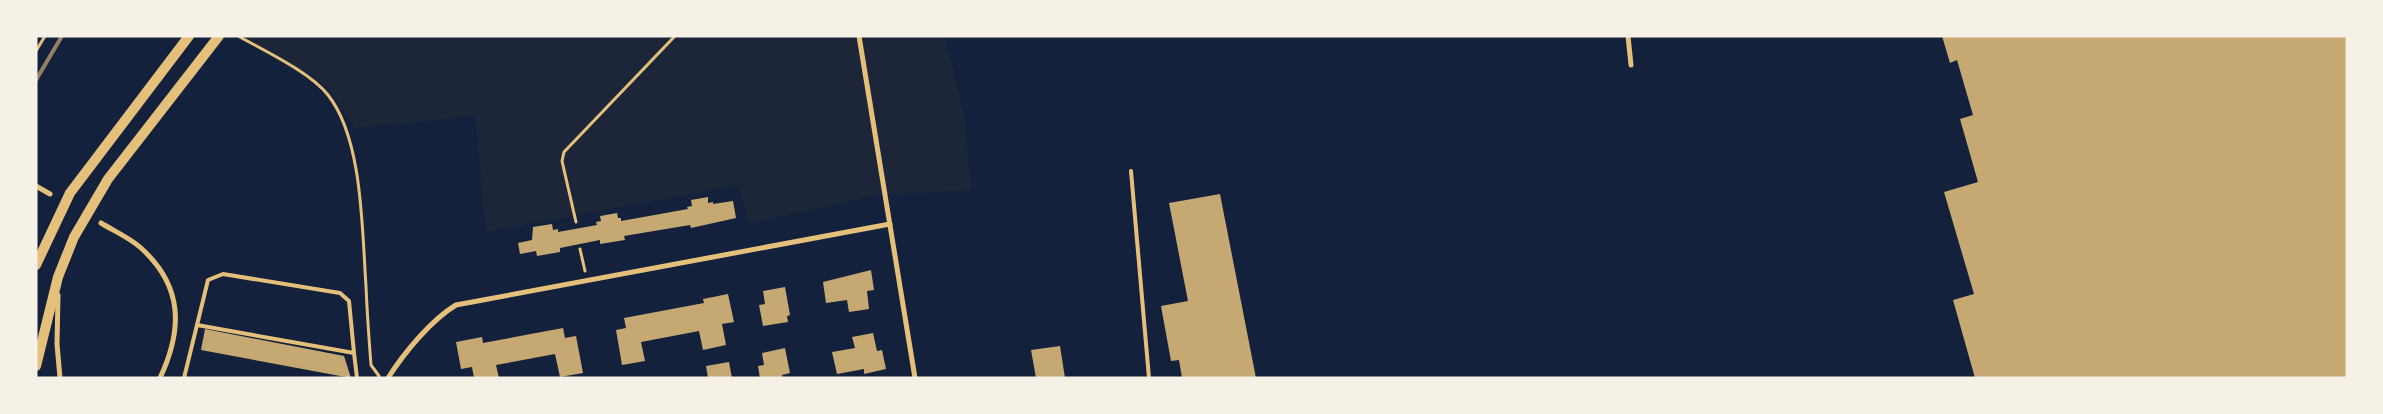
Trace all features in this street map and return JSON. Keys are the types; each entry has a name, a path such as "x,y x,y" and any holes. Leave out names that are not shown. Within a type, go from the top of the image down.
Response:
{"main road":[{"path":"36,265 70,193 189,36"},
{"path":"36,366 58,277 74,237 108,178 219,36"}],"street":[{"path":"859,36 915,378"},
{"path":"1628,36 1631,65"},
{"path":"36,186 50,194"},
{"path":"101,223 140,246 160,268 172,293 177,312 176,333 160,378"},
{"path":"388,378 412,347 445,312 456,305 890,224"},
{"path":"58,277 57,344 61,377"}],"lane":[{"path":"1131,172 1149,378"},
{"path":"184,378 208,280 223,274 340,294 349,301 357,378"},
{"path":"197,325 354,353"}],"path":[{"path":"36,51 45,36"},
{"path":"576,222 562,161 564,152 675,36"},
{"path":"240,37 311,79 328,94 345,126 353,160 364,242 371,365 377,375 382,378"},
{"path":"580,249 586,280"}],"shaded area":[{"path":"244,36 945,36 964,116 971,190 874,196 749,224 739,185 486,232 475,116 355,128 327,87 243,38"}],"building":[{"path":"1942,36 2347,36 2347,378 1975,378 1953,300 1974,294 1944,192 1978,182 1960,119 1973,115 1957,60 1950,63"},
{"path":"1220,194 1256,378 1182,378 1179,360 1171,361 1161,306 1188,301 1169,203"},
{"path":"708,197 708,203 713,202 713,204 733,201 736,218 691,228 690,225 624,236 625,240 600,244 600,240 560,248 560,252 537,256 536,251 520,254 518,243 532,240 533,227 552,224 553,230 558,229 558,232 597,225 596,222 601,221 600,216 617,213 621,221 688,209 687,207 692,206 691,200"},
{"path":"871,270 874,290 867,291 869,309 849,312 847,300 826,303 823,282"},
{"path":"785,287 790,315 787,316 788,322 763,326 759,305 765,304 763,291"},
{"path":"728,294 734,322 722,324 726,345 703,350 699,331 641,342 645,361 622,365 616,330 626,328 624,318 704,303 703,299"},
{"path":"563,328 565,338 576,336 583,373 560,377 555,354 496,365 499,378 474,378 472,367 461,369 456,342 482,337 483,343"},
{"path":"205,329 344,356 351,378 201,350"},
{"path":"873,333 877,351 882,350 886,369 864,374 864,369 837,374 832,352 855,348 852,337"},
{"path":"1060,346 1065,378 1036,378 1031,350"},
{"path":"785,348 790,373 782,375 783,378 760,378 758,366 764,365 762,353"},
{"path":"729,362 732,378 708,378 706,366"}],"railway":[{"path":"36,80 62,36"}]}
